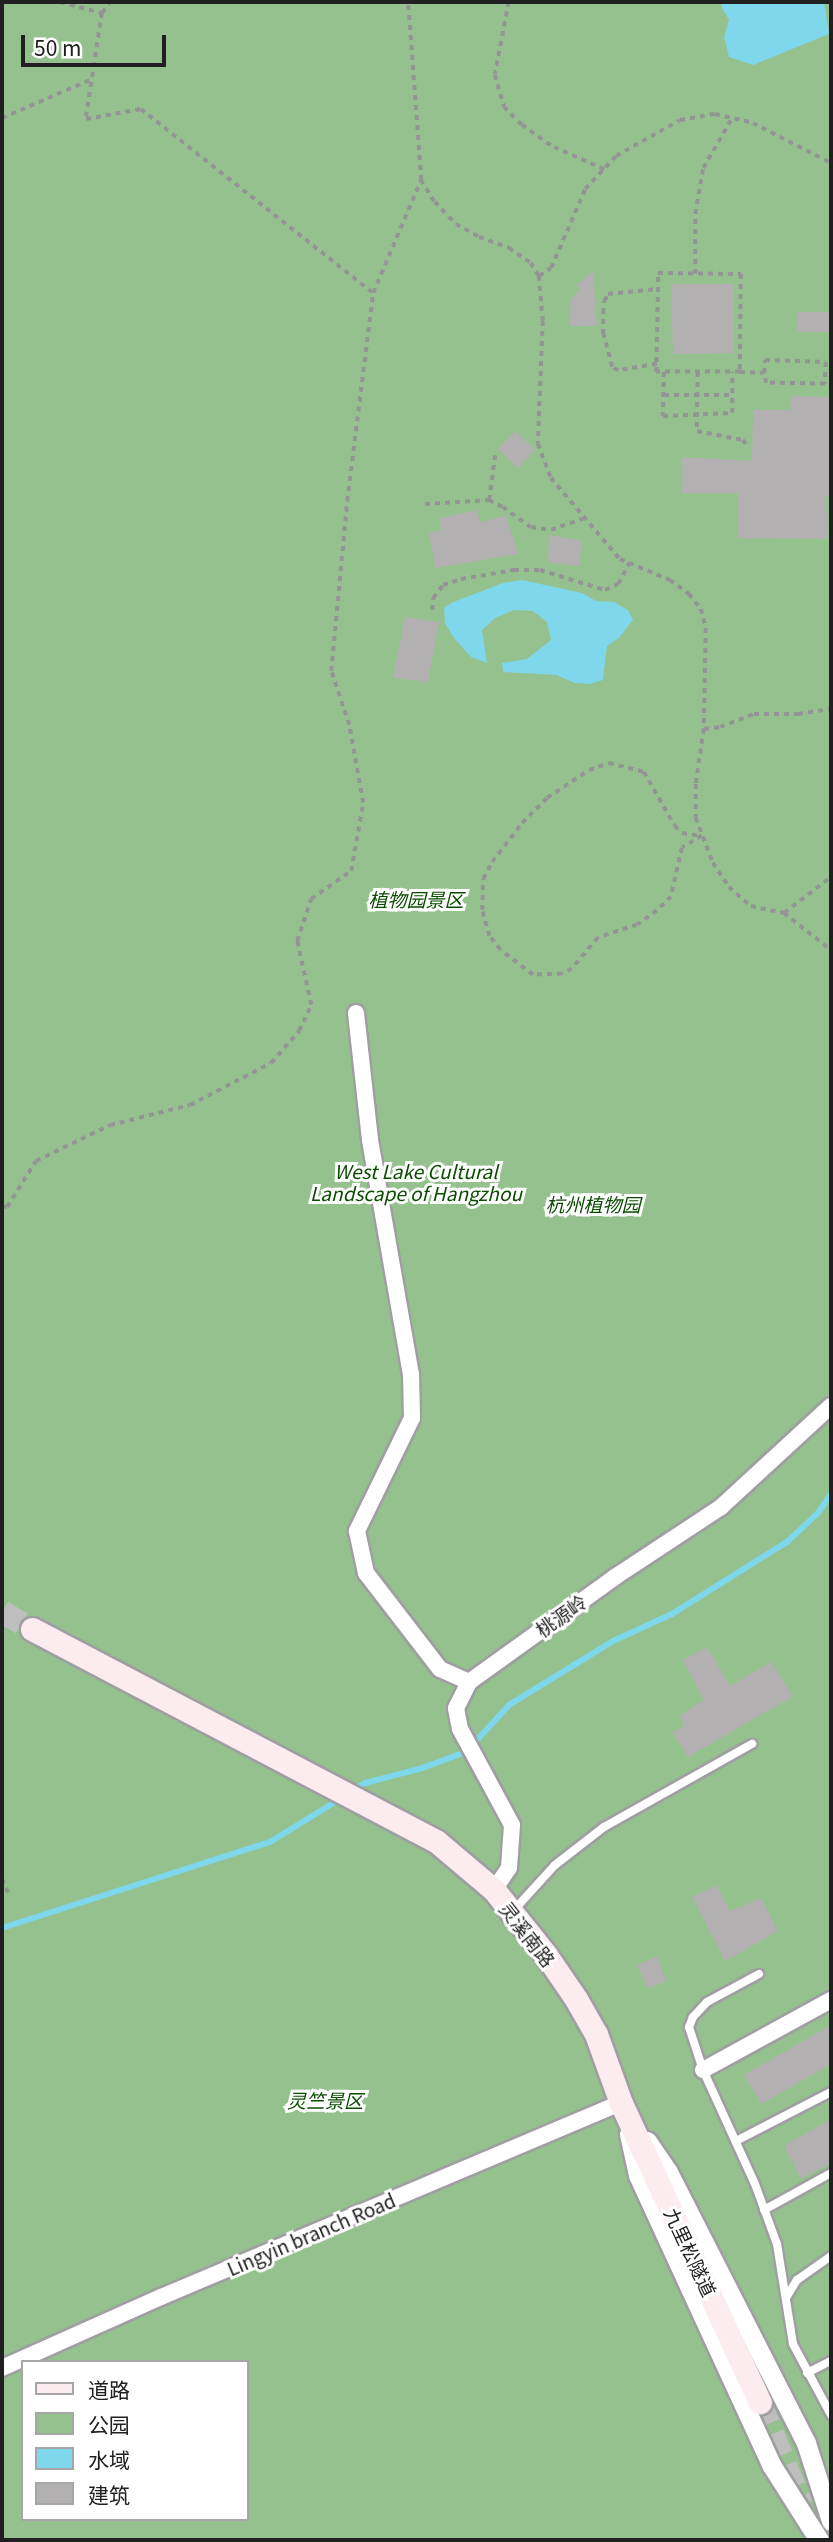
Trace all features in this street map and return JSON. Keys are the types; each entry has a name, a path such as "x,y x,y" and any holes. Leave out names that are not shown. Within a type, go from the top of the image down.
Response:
{"main road":[{"name":"灵溪南路","path":"32,1629 326,1782 380,1814 436,1841 494,1890 576,1999 596,2034 621,2103"},
{"name":"九里松隧道","path":"621,2103 760,2402"}],"street":[{"path":"356,1013 370,1140 411,1374 412,1418 357,1531 366,1573 440,1669 468,1682 456,1708 463,1736 512,1825 509,1868 494,1890"},
{"name":"桃源岭","path":"468,1682 615,1577 721,1507 831,1406"},
{"path":"703,2070 831,2000"},
{"path":"621,2103 668,2172 806,2443 831,2521"},
{"path":"621,2103 643,2188 772,2466 819,2540"},
{"name":"Lingyin branch Road","path":"2,2368 161,2297 621,2103"}],"lane":[{"path":"512,1912 555,1865 604,1826 752,1744"},
{"path":"759,1974 707,2002 693,2017 689,2027 703,2070 736,2141 776,2244 793,2344 831,2415"},
{"path":"736,2141 831,2092"},
{"path":"764,2210 831,2173"},
{"path":"786,2298 797,2280 831,2256"},
{"path":"807,2372 831,2361"}],"path":[{"path":"60,2 102,13"},
{"path":"110,2 102,13 86,119 141,110 373,293"},
{"path":"2,1206 7,1207 36,1161 110,1125 190,1105 271,1063 299,1031 311,1005 297,941 311,899 351,871 363,803 349,725 331,671 347,501 373,293 421,180 408,2"},
{"path":"509,2 495,75 504,107 522,125 554,147 604,169"},
{"path":"2,118 92,79"},
{"path":"539,276 551,268 585,189 616,156 680,120 715,114 754,123 831,163"},
{"path":"695,274 695,214 704,168 732,118"},
{"path":"421,180 435,202 456,224 479,237 509,248 531,263 539,276 543,321 538,444 551,478 620,559 670,580 689,594 701,609 706,628 704,729 696,784 696,818 713,863 729,887 751,906 784,913 831,950"},
{"path":"740,372 741,274 658,273 656,372 764,373"},
{"path":"657,364 618,371 612,368 603,334 603,313 608,294 658,289"},
{"path":"765,360 826,362 825,384 766,383 764,373 765,360"},
{"path":"664,372 663,416 732,413 732,372"},
{"path":"698,372 697,431 743,440 748,446"},
{"path":"664,395 732,395"},
{"path":"488,500 495,455"},
{"path":"425,504 488,500 531,527 551,530 585,518"},
{"path":"432,610 433,598 443,585 461,579 513,570 540,570 605,590 618,584 629,563"},
{"path":"704,729 720,727 754,714 798,714 831,709"},
{"path":"609,763 644,772 675,826 682,832 702,836 682,848 671,897 637,925 598,938 572,969 562,974 533,975 500,950 489,936 484,922 481,892 492,862 522,823 547,798 589,770 609,763"},
{"path":"784,913 831,877"},
{"path":"2,1879 9,1894"}],"green space":[{"name":"植物园景区","path":"2,2 831,2 831,2540 2,2540"}],"water":[{"path":"723,2 824,2 829,34 753,65 729,57 724,37 729,20 721,6"},
{"path":"522,580 582,593 596,601 614,602 628,610 633,620 619,638 607,646 603,680 590,684 575,683 556,675 503,672 502,663 527,659 551,640 547,622 533,611 514,610 495,618 482,630 487,663 471,657 454,638 445,623 444,608 503,583"}],"building":[{"path":"593,271 597,326 570,326 570,300 580,290 576,285"},
{"path":"671,284 734,284 734,353 673,354"},
{"path":"798,312 830,312 830,332 797,332"},
{"path":"791,396 831,397 831,497 826,497 828,539 738,538 738,493 682,493 681,457 752,461 753,410 790,410"},
{"path":"515,431 535,450 518,468 498,449"},
{"path":"477,510 480,522 506,516 518,554 435,568 429,533 441,530 440,518"},
{"path":"549,535 582,541 579,566 548,562"},
{"path":"405,617 439,622 428,682 393,678"},
{"path":"707,1647 730,1686 771,1662 793,1696 688,1757 672,1732 684,1726 679,1716 704,1700 683,1660"},
{"path":"716,1885 730,1911 761,1898 778,1931 725,1961 692,1897"},
{"path":"657,1956 666,1981 648,1989 637,1965"},
{"path":"831,2025 831,2064 761,2104 744,2075"},
{"path":"831,2119 831,2163 801,2179 784,2146"}],"waterway":[{"path":"352,1791 365,1783 422,1768 466,1752 509,1705 613,1641 672,1614 787,1542 818,1513 831,1494"},
{"path":"2,1928 270,1842 340,1799"}],"tunnel":[{"path":"2,1611 32,1629"},
{"path":"760,2402 802,2505"}],"park label":[{"name":"West Lake Cultural Landscape of Hangzhou","path":"416,1182"},
{"name":"杭州植物园","path":"593,1204"},
{"name":"灵竺景区","path":"325,2100"}]}
